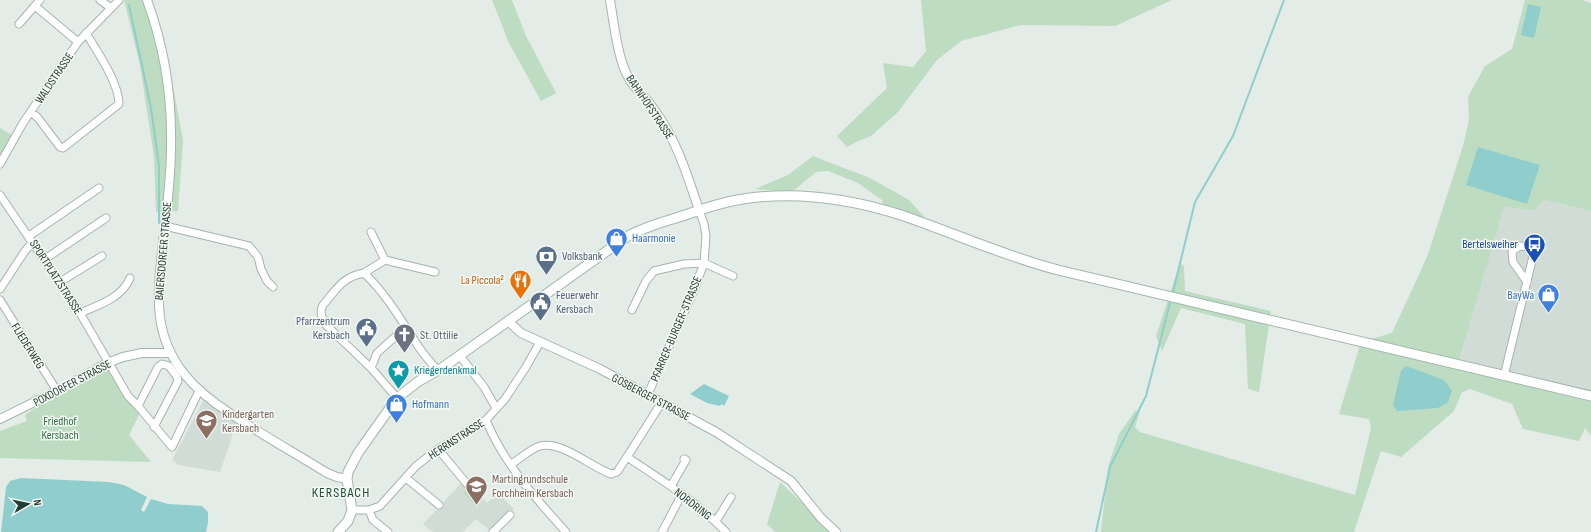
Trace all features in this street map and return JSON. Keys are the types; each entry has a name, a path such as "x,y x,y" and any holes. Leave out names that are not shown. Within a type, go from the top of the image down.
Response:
{"main road":[{"path":"338,532 348,521 352,510 347,479 348,472 358,453 397,398 419,381 438,371 460,356 628,236 650,226 742,199 775,196 813,197 862,205 900,215 1005,255 1058,270 1591,396"}],"street":[{"path":"100,0 111,8"},
{"name":"WALDSTRASSE","path":"0,164 23,123 78,42 119,0"},
{"name":"BAIERSDORFER STRASSE","path":"147,0 163,61 171,112 170,175 158,302 162,330 170,353 185,375 199,391 218,405 260,433 327,473 347,479"},
{"name":"BAHNHOFSTRASSE","path":"610,0 615,34 628,77 653,108 677,148 690,180 695,212"},
{"path":"19,24 38,3 78,42"},
{"path":"31,112 38,118 60,147 63,148 119,104 117,92 107,67 86,33"},
{"path":"0,289 25,251 31,239 99,188"},
{"name":"SPORTPLATZSTRASSE","path":"0,195 45,259 80,313 107,363 128,396 172,447 199,391"},
{"name":"PFARRER-BURGER-STRASSE","path":"648,394 694,290 704,263 706,236 704,224 695,212"},
{"path":"45,259 106,218"},
{"path":"165,226 249,246 258,257 261,269 267,281 273,287"},
{"path":"371,232 385,260"},
{"path":"1504,376 1527,282 1535,248 1520,246 1512,251 1514,262 1527,282"},
{"path":"60,282 102,256"},
{"path":"397,398 371,368 326,325 321,318 321,308 340,284 354,275 364,273 385,260 435,272"},
{"path":"632,310 646,281 654,271 684,264 704,263"},
{"name":"PFARRER-BURGER-STRASSE","path":"704,263 733,276"},
{"path":"364,273 391,303 418,346 438,371"},
{"path":"80,313 109,300 122,292 130,278"},
{"name":"FLIEDERWEG","path":"0,300 57,391"},
{"name":"GOSBERGER STRASSE","path":"508,321 521,333 600,369 716,432 791,481 821,518 836,532"},
{"path":"371,368 377,353 406,327"},
{"name":"HERRNSTRASSE","path":"369,510 380,506 416,466 438,449 486,420 526,367 540,342"},
{"name":"POXDORFER STRASSE","path":"0,419 57,391 107,363 123,357 142,353 170,353"},
{"path":"460,356 484,387 496,408"},
{"path":"138,406 158,367 162,364 170,366 178,381 154,427"},
{"path":"511,464 539,446 550,445 564,449 611,474 618,472 662,402"},
{"path":"486,420 494,438 511,464 536,499 566,532"},
{"path":"438,449 467,484"},
{"name":"NORDRING","path":"627,457 682,494 726,532"},
{"name":"NORDRING","path":"671,486 686,460 684,459"},
{"path":"406,478 439,505"},
{"path":"662,532 682,494"},
{"name":"NORDRING","path":"716,522 730,496"},
{"path":"352,510 369,510 373,520 388,532"},
{"path":"493,532 510,514"}],"shaded area":[{"name":"Bertelsweiher","path":"1544,200 1591,211 1591,400 1457,369 1504,206 1535,210"},
{"name":"Kindergarten Kersbach","path":"204,399 237,422 220,472 179,465 172,460"},
{"name":"Martingrundschule Forchheim Kersbach","path":"466,478 487,503 498,493 514,509 491,532 476,519 463,532 433,532 423,524"}],"green space":[{"path":"124,0 151,0 170,71 183,140 178,211 156,212 154,157 140,65"},
{"path":"492,0 512,0 526,36 556,93 541,101 509,43"},
{"path":"921,0 1172,0 1115,26 1021,25 961,41 937,60 898,112 871,136 847,147 837,136 887,88 883,63 913,67 926,51"},
{"path":"1525,0 1582,0 1591,3 1591,211 1544,200 1535,210 1504,207 1457,368 1591,400 1591,436 1585,428 1579,441 1523,429 1512,404 1470,389 1462,392 1454,411 1401,457 1381,451 1354,532 1101,532 1108,467 1119,434 1135,411 1140,411 1135,427 1140,432 1355,495 1371,428 1369,419 1339,414 1361,342 1392,333 1427,257 1463,146 1469,120 1468,97 1485,66 1512,49"},
{"path":"0,128 12,135 0,156"},
{"path":"813,156 870,178 909,200 930,223 884,207 882,200 858,183 828,171 816,172 792,192 755,189 788,175"},
{"path":"1180,263 1184,266 1185,291 1271,311 1259,392 1248,389 1245,324 1181,308 1162,351 1156,336"},
{"name":"Friedhof Kersbach","path":"108,368 141,411 129,435 151,462 0,458 0,431 27,421 25,415 68,386"},
{"path":"780,482 833,532 775,532 767,524"},
{"path":"471,486 483,498 475,505 463,493"}],"water":[{"path":"1528,4 1541,7 1534,38 1521,35"},
{"path":"1478,147 1540,165 1527,204 1466,185"},
{"path":"1406,366 1444,380 1452,391 1448,402 1438,408 1397,411 1393,405 1401,371"},
{"path":"704,384 729,396 724,406 722,404 720,406 707,403 690,394"},
{"path":"21,478 109,482 124,485 147,497 141,510 144,512 151,499 168,504 202,506 208,512 206,532 1,532 6,487 10,481"}],"waterway":[{"path":"1173,292 1195,202 1233,136 1284,0"},
{"path":"129,5 151,108 159,166 159,223"},
{"path":"1096,532 1110,467 1146,396 1170,303"}],"place":[{"name":"Haarmonie","path":"616,258"},
{"name":"Bertelsweiher","path":"1534,264"},
{"name":"Volksbank","path":"546,276"},
{"name":"La Piccola²","path":"520,300"},
{"name":"BayWa","path":"1549,314"},
{"name":"Feuerwehr Kersbach","path":"540,322"},
{"name":"Pfarrzentrum Kersbach","path":"366,348"},
{"name":"St. Ottilie","path":"404,354"},
{"name":"Kriegerdenkmal","path":"399,390"},
{"name":"Hofmann","path":"396,424"},
{"name":"Kindergarten Kersbach","path":"206,440"},
{"name":"Martingrundschule Forchheim Kersbach","path":"476,506"}],"district":[{"name":"KERSBACH","path":"341,492"}]}
